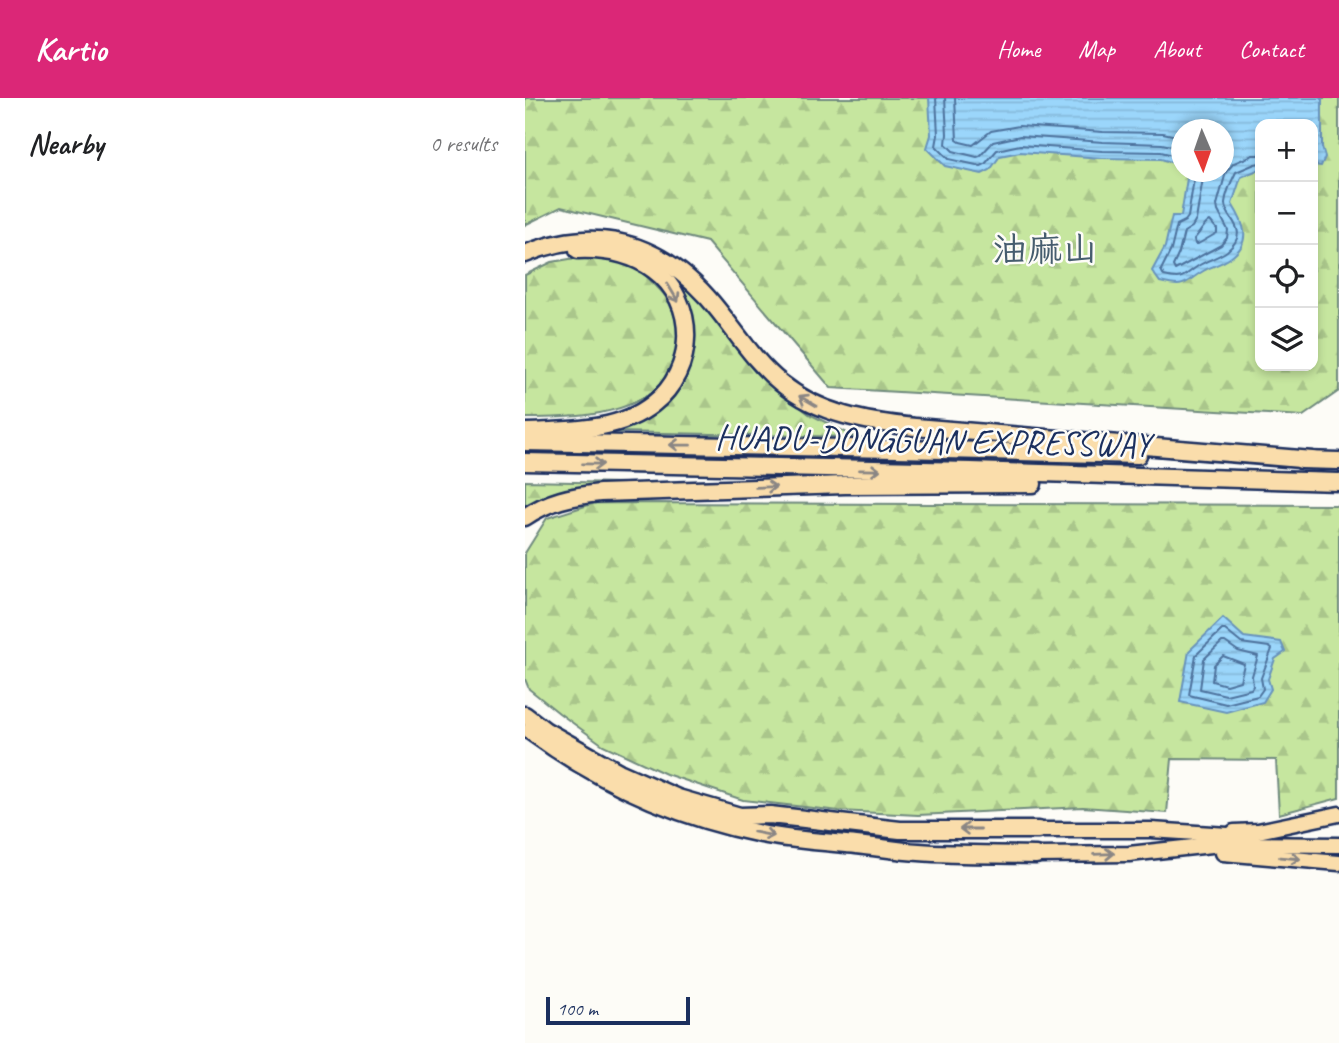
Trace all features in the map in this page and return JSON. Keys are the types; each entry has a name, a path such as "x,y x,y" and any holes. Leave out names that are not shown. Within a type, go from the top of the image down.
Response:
{"highway":[{"path":"525,254 579,239 601,239 637,247 655,255 685,276 707,297 750,351 780,383 809,403 850,418 889,425 1311,460"},
{"path":"525,264 555,253 578,250 606,251 631,257 653,269 668,284 685,319 687,339 683,364 672,385 641,412 602,425 525,432"},
{"name":"HUADU-DONGGUAN EXPRESSWAY","path":"525,442 932,449 1339,461"},
{"name":"HUADU-DONGGUAN EXPRESSWAY","path":"525,462 1339,482"},
{"path":"525,517 552,502 579,495 611,493 896,484 1312,481"},
{"path":"525,706 582,750"},
{"path":"525,715 546,731 619,772 677,797 740,816 770,815 900,830 1038,830"},
{"path":"525,728 583,766 645,798 741,829 792,839 917,852 1036,855"}],"main road":[{"path":"1213,833 1258,831 1339,814"},
{"path":"1038,830 1151,830 1259,837 1339,838"},
{"path":"1036,855 1129,853 1221,844 1339,845"},
{"path":"1173,849 1339,863"}],"green space":[{"name":"油麻山","path":"525,98 1339,98 1339,391 1303,416 831,388 707,242 561,207 525,225"},
{"path":"581,257 614,259 628,263 643,273 663,293 676,323 678,336 674,360 670,371 653,391 625,406 592,414 525,418 525,275 552,262"},
{"path":"668,271 694,293 773,386 809,414 855,437 614,432 655,412 676,391 688,369 694,340 679,287"},
{"path":"525,481 623,483 553,493 525,507"},
{"path":"595,503 1339,505 1339,798 1279,814 1276,760 1172,759 1167,813 1083,807 918,815 839,811 743,800 666,774 603,745 529,689 525,679 525,553 547,518"}],"water":[{"path":"929,98 1322,98 1322,147 1325,157 1321,166 1318,166 1318,119 1255,119 1255,171 1241,177 1232,204 1243,225 1242,245 1230,258 1184,284 1176,285 1160,282 1152,271 1165,247 1172,216 1181,216 1186,182 1234,182 1234,119 1171,119 1171,162 1161,159 1020,152 1000,156 990,170 982,174 945,166 927,148 931,135"},
{"path":"1223,618 1244,637 1281,642 1285,652 1275,659 1268,679 1271,689 1263,702 1226,712 1180,702 1189,651"}]}
